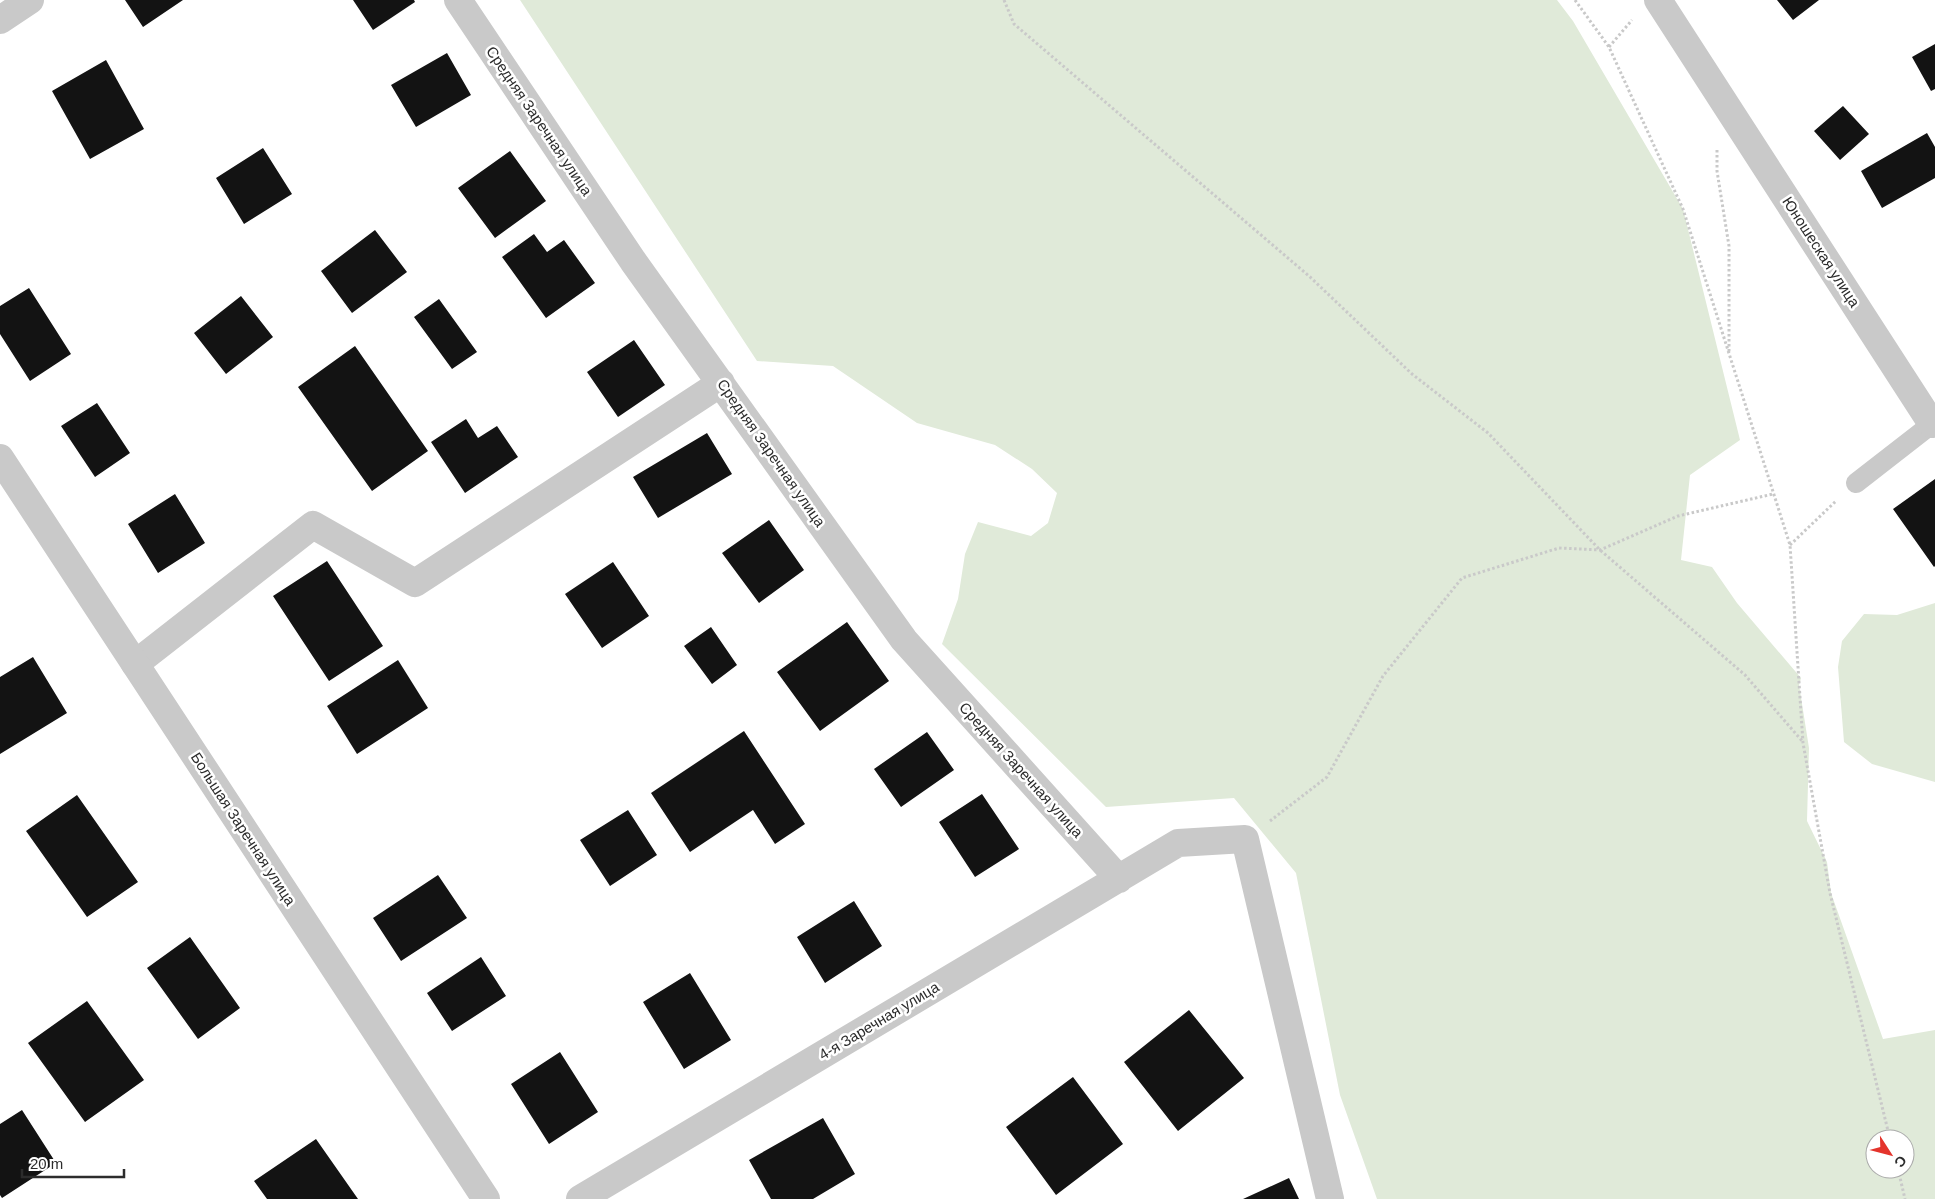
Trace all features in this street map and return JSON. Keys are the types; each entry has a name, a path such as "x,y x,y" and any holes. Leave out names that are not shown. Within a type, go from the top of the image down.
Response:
{"street":[{"path":"0,20 30,0"},
{"name":"Средняя Заречная улица","path":"458,0 634,261 904,640 1119,878"},
{"name":"Юношеская улица","path":"1648,7 1932,424"},
{"path":"135,664 313,525 415,583 721,383"},
{"name":"Большая Заречная улица","path":"0,458 486,1199"},
{"path":"1245,839 1330,1199"},
{"name":"4-я Заречная улица","path":"580,1199 1178,843 1245,839"}],"lane":[{"name":"Юношеская улица","path":"1856,483 1932,424"}],"path":[{"path":"1004,0 1014,24 1309,276 1412,374 1488,433 1600,550 1745,675 1803,743"},
{"path":"1575,0 1610,47 1683,209 1790,545 1803,743 1830,892 1888,1129"},
{"path":"1610,47 1648,7"},
{"path":"1716,143 1717,171 1729,246 1729,358"},
{"path":"1790,545 1856,483"},
{"path":"1245,839 1327,777 1382,676 1462,578 1560,548 1600,550 1678,516 1773,494"},
{"path":"1900,1179 1905,1199"}],"green space":[{"path":"520,0 1557,0 1573,21 1683,209 1740,440 1690,475 1681,560 1712,567 1737,603 1801,678 1799,685 1809,748 1807,821 1827,862 1831,893 1883,1039 1935,1030 1935,1199 1377,1199 1340,1095 1296,873 1234,798 1106,807 942,644 958,599 965,554 978,522 1031,536 1048,523 1057,493 1032,469 995,445 917,423 833,366 757,361"},
{"path":"1935,603 1935,782 1872,764 1844,742 1838,667 1842,641 1864,614 1897,615"}],"building":[{"path":"125,0 183,0 143,27"},
{"path":"353,0 414,0 415,2 373,30"},
{"path":"1777,0 1819,0 1793,20"},
{"path":"1935,44 1935,89 1931,91 1912,57"},
{"path":"447,53 471,95 416,127 391,85"},
{"path":"106,60 144,129 90,159 52,91"},
{"path":"1843,106 1869,134 1840,160 1814,131"},
{"path":"1927,133 1935,147 1935,178 1882,208 1861,171"},
{"path":"263,148 292,194 244,224 216,178"},
{"path":"510,151 546,201 495,238 458,188"},
{"path":"375,230 407,272 352,313 321,271"},
{"path":"534,234 547,252 564,240 595,283 546,318 502,257"},
{"path":"29,288 71,354 30,381 0,334 0,306"},
{"path":"241,296 273,337 226,374 194,333"},
{"path":"439,299 477,352 452,369 414,317"},
{"path":"634,340 665,385 618,417 587,372"},
{"path":"355,346 428,451 372,491 298,387"},
{"path":"97,403 130,453 95,477 61,426"},
{"path":"466,419 478,438 497,426 518,457 465,493 431,442"},
{"path":"707,433 732,474 658,518 633,477"},
{"path":"1935,479 1935,566 1934,567 1893,509"},
{"path":"175,494 205,543 158,573 128,524"},
{"path":"769,520 804,570 759,603 722,553"},
{"path":"327,561 383,646 329,681 273,596"},
{"path":"613,562 649,616 602,648 565,594"},
{"path":"847,622 889,681 820,731 777,672"},
{"path":"711,627 737,665 712,684 684,646"},
{"path":"33,657 67,713 0,754 0,677"},
{"path":"398,660 428,708 357,754 327,706"},
{"path":"744,731 805,824 775,844 753,810 690,852 651,793"},
{"path":"927,732 954,770 901,807 874,769"},
{"path":"982,794 1019,849 975,877 939,822"},
{"path":"77,795 138,882 87,917 26,831"},
{"path":"628,810 657,855 610,886 580,840"},
{"path":"438,875 467,918 401,961 373,918"},
{"path":"854,901 882,946 825,983 797,937"},
{"path":"190,937 240,1008 198,1039 147,968"},
{"path":"481,957 506,996 452,1031 427,993"},
{"path":"690,973 731,1040 684,1069 643,1002"},
{"path":"87,1001 144,1080 85,1122 28,1043"},
{"path":"1189,1010 1244,1078 1178,1131 1124,1062"},
{"path":"560,1052 598,1112 549,1144 511,1084"},
{"path":"1073,1077 1123,1144 1056,1195 1006,1127"},
{"path":"22,1110 56,1163 2,1198 0,1195 0,1124"},
{"path":"823,1118 855,1174 813,1199 771,1199 749,1160"},
{"path":"316,1139 358,1199 267,1199 254,1181"},
{"path":"1289,1178 1299,1199 1243,1199"}]}
